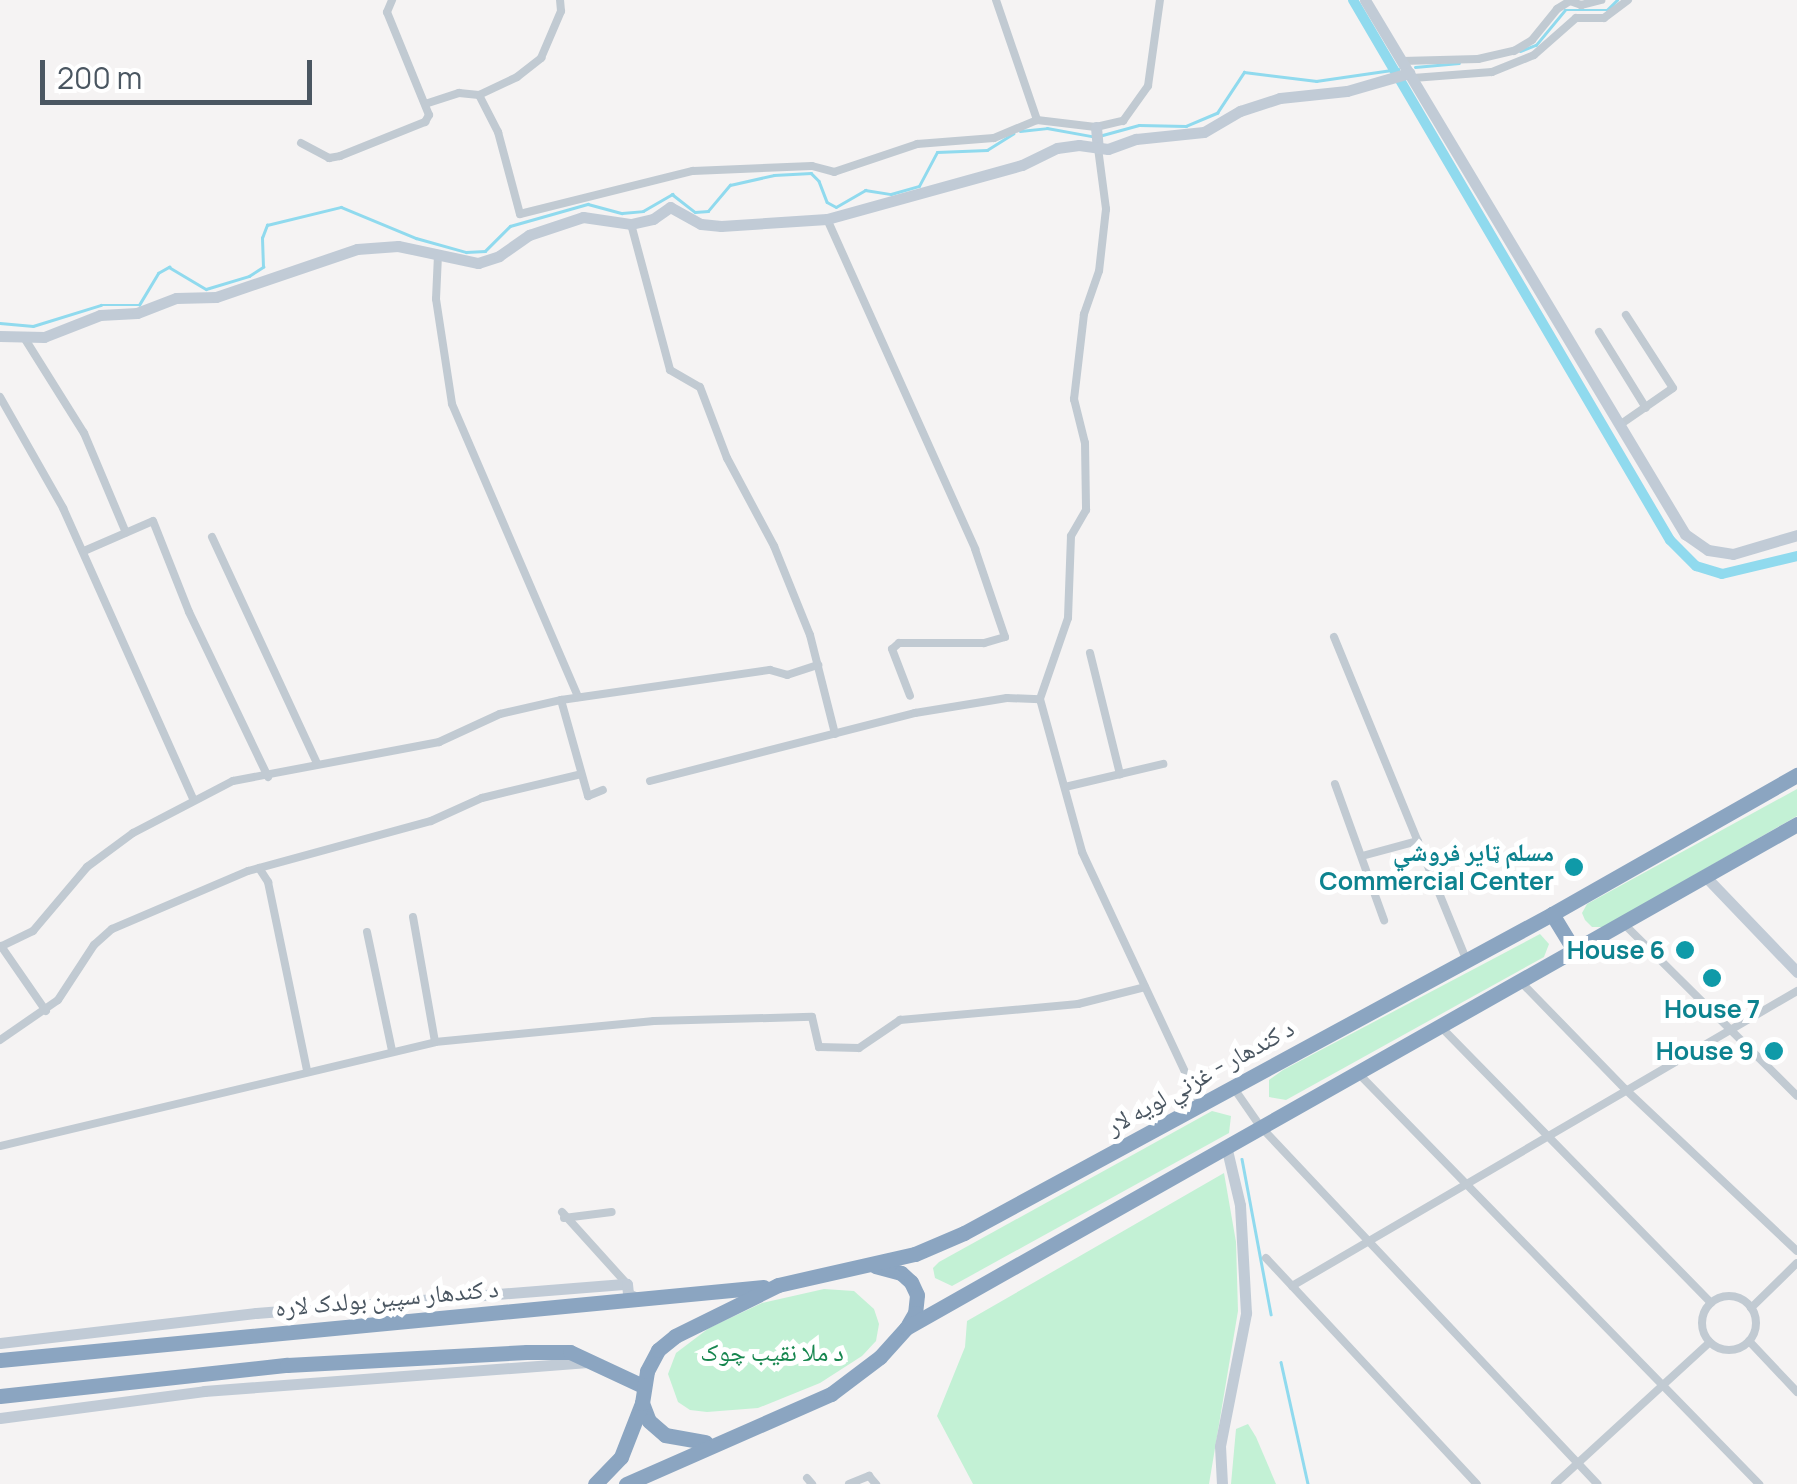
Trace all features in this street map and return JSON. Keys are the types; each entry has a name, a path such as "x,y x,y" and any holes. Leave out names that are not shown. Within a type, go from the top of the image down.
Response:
{"highway":[{"name":"د کندهار - غزني لويه لار","path":"595,1484 606,1478 621,1457 658,1350 675,1336 778,1285 915,1254 964,1233 1467,961 1797,775"},
{"path":"906,1328 1797,824"},
{"path":"1552,914 1574,950"},
{"path":"626,1484 654,1468 714,1442 761,1428 830,1394 880,1357 915,1313 917,1295 911,1282 884,1267 863,1266"},
{"name":"د کندهار سپین بولدک لاره","path":"0,1360 778,1285"},
{"path":"0,1396 435,1354 570,1352 643,1386"},
{"path":"642,1403 649,1421 665,1434 688,1442 714,1442"}],"street":[{"path":"301,144 329,158 340,156 424,122 429,115 387,12 392,0"},
{"path":"425,104 460,93 479,95 516,78 541,58 561,11 560,0"},
{"path":"996,0 1037,120"},
{"path":"479,95 498,132 520,214 693,172 812,166 834,172 916,144 994,138 1037,120 1097,138 1123,121 1148,86 1160,0"},
{"path":"1365,0 1685,534 1708,550 1733,554 1797,535"},
{"path":"1402,61 1478,59 1514,52 1570,1 1580,5 1601,0"},
{"path":"0,336 44,337 100,316 138,313 176,298 216,297 357,249 398,246 478,263 499,256 529,235 583,217 632,224 652,219 670,207 700,224 722,226 827,219 1022,165 1057,148 1097,138 1204,132 1240,112 1280,98 1347,91 1411,76 1492,72 1534,55 1576,18 1604,18 1628,0"},
{"path":"1097,138 1106,209 1099,271 1084,314 1074,400 1085,443 1086,510 1071,536 1065,631 1042,681 1040,699 1082,852 1201,1106"},
{"path":"827,219 975,549 1004,638 984,643 899,643 892,649 910,696"},
{"path":"632,224 670,370 700,386 727,458 774,546 818,665 835,734"},
{"path":"438,256 438,318 452,404 478,456 499,519 578,697"},
{"path":"1620,424 1673,388 1626,315"},
{"path":"1598,332 1646,408"},
{"path":"24,339 84,434 126,533"},
{"path":"0,396 37,457 84,551 193,799"},
{"path":"84,551 153,521 189,612 268,778"},
{"path":"212,537 316,763"},
{"path":"1334,636 1467,961"},
{"path":"1090,653 1120,774"},
{"path":"46,1011 0,946 33,931 86,867 133,832 233,781 268,778 316,763 358,760 382,750 438,742 500,714 561,700 770,670 787,675 818,665"},
{"path":"650,781 916,713 1007,698 1040,699"},
{"path":"561,700 588,796 603,790"},
{"path":"1065,787 1163,764"},
{"path":"0,1040 46,1011 74,982 94,945 112,928 259,868 431,822 482,798 581,774"},
{"path":"1335,784 1384,920"},
{"path":"1362,856 1418,841"},
{"path":"259,868 268,882 307,1070"},
{"path":"1705,876 1797,972"},
{"path":"413,917 435,1042"},
{"path":"1623,923 1797,1096"},
{"path":"366,932 392,1051"},
{"path":"1520,981 1797,1251"},
{"path":"0,1146 435,1042 654,1021 812,1017 819,1048 859,1048 900,1020 1078,1004 1145,987"},
{"path":"1292,1286 1797,990"},
{"path":"1439,1026 1710,1303"},
{"path":"1357,1072 1660,1388 1759,1484"},
{"path":"1233,1087 1260,1126 1597,1484"},
{"path":"1222,1484 1220,1446 1246,1313 1240,1205 1226,1146"},
{"path":"612,1212 563,1215 627,1284 628,1294 641,1300"},
{"path":"1266,1258 1477,1484"},
{"path":"1752,1308 1797,1264"},
{"path":"0,1343 256,1313 627,1284"},
{"path":"1732,1296 1752,1308 1756,1325 1749,1341 1725,1350 1710,1342 1702,1327 1710,1303 1732,1296"},
{"path":"1749,1341 1797,1392"},
{"path":"1555,1484 1710,1342"},
{"path":"0,1418 204,1391 590,1362"},
{"path":"654,1468 666,1484"},
{"path":"849,1484 869,1476 876,1484"}],"green space":[{"path":"1797,789 1797,816 1604,927 1592,927 1585,920 1582,913 1587,904"},
{"path":"1540,934 1549,944 1544,957 1286,1100 1269,1097 1269,1080 1283,1070"},
{"path":"1212,1111 1231,1116 1229,1133 952,1286 935,1278 933,1268 939,1262"},
{"path":"1224,1173 1236,1242 1238,1311 1209,1484 973,1484 937,1416 965,1347 967,1321"},
{"name":"د ملا نقيب چوک","path":"824,1289 854,1291 874,1309 879,1324 876,1341 862,1356 820,1383 758,1408 707,1412 690,1410 678,1402 668,1374 676,1353 709,1328 762,1303"},
{"path":"1248,1424 1276,1484 1231,1484 1236,1429"}],"waterway":[{"path":"1353,0 1670,540 1696,566 1722,574 1797,556"},
{"path":"1520,51 1536,45 1565,10 1607,10 1617,0"},
{"path":"1415,67 1459,63"},
{"path":"1099,136 1139,125 1186,126 1217,113 1244,72 1316,81 1398,69"},
{"path":"1020,131 1047,128 1091,136"},
{"path":"0,323 33,326 101,305 139,305 158,273 169,267 206,289 249,276 263,267 262,238 267,225 341,207 416,238 466,252 485,251 510,226 588,204 622,213 643,211 672,194 695,212 708,211 730,185 774,175 811,173 819,181 827,202 836,207 865,190 891,194 919,186 937,152 987,150 1013,134"},
{"path":"1242,1159 1271,1314"},
{"path":"1281,1362 1308,1484"}],"place":[{"name":"مسلم ټایر فروشي Commercial Center","path":"1574,867"},
{"name":"House 6","path":"1685,950"},
{"name":"House 7","path":"1712,978"},
{"name":"House 9","path":"1774,1051"}]}
